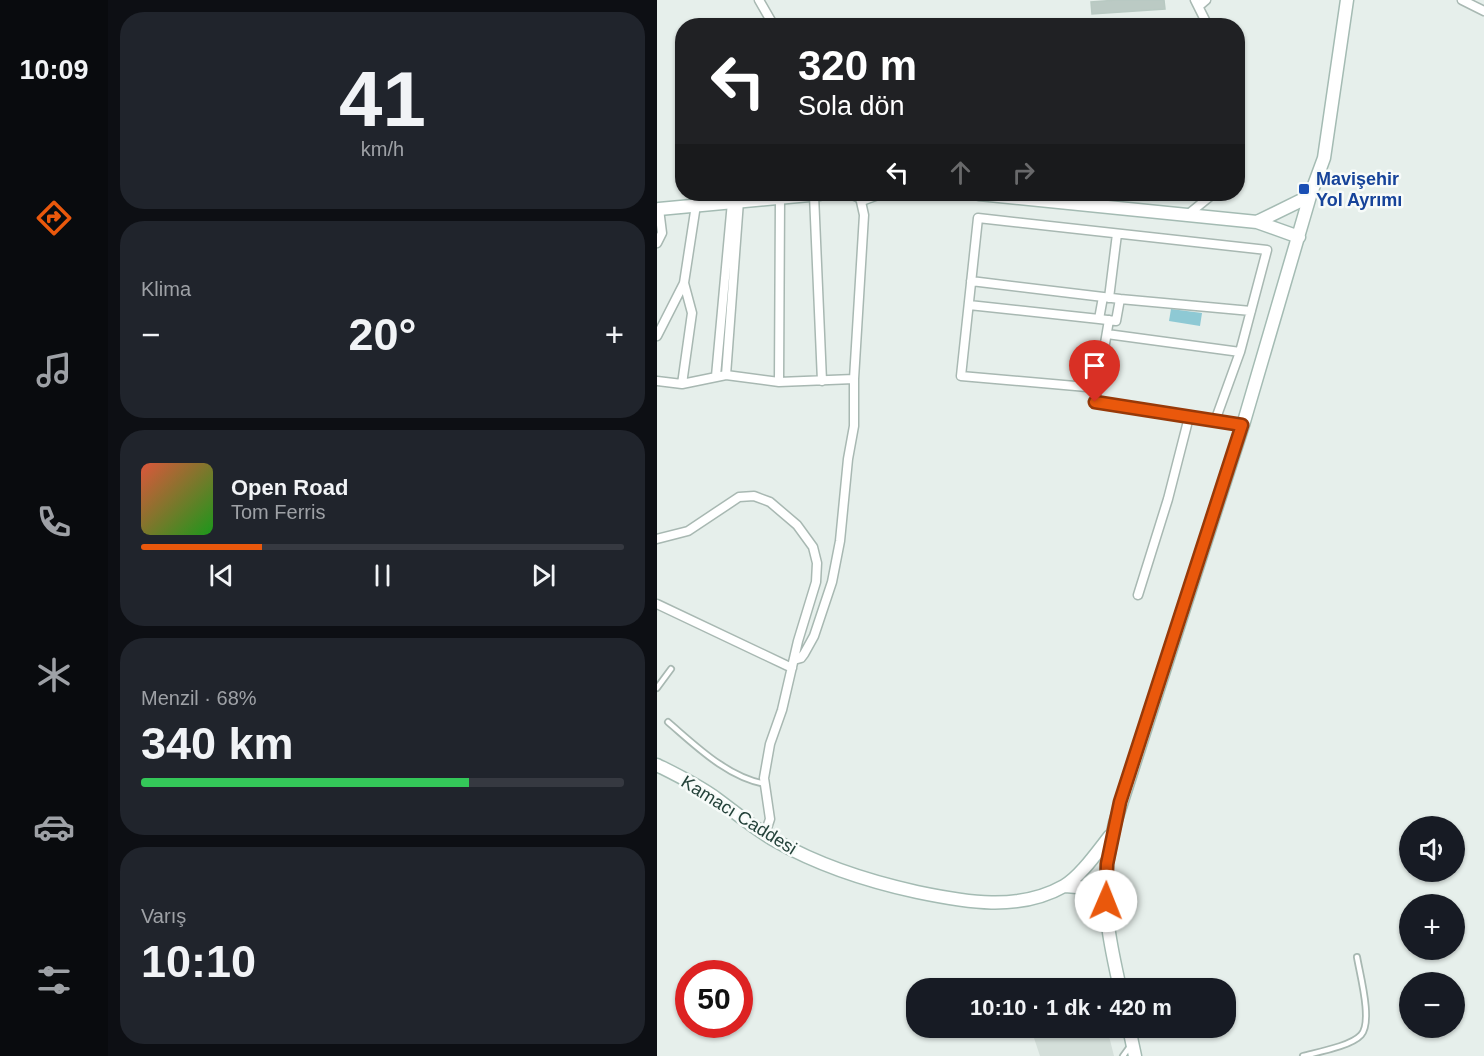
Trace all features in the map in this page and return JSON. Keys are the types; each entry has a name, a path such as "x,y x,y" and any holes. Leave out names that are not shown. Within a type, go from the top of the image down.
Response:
{"street":[{"path":"759,0 769,18"},
{"path":"1118,978 1110,945 1106,896 1107,864 1120,802 1242,425 1310,196 1324,158 1347,0"},
{"path":"1462,0 1484,11"},
{"path":"1200,2 1205,18"},
{"path":"1257,222 1310,196"},
{"path":"657,243 662,233 658,209 747,201"},
{"path":"779,382 780,201"},
{"path":"817,201 822,381"},
{"path":"793,664 804,654 814,636 832,582 840,541 848,459 854,426 854,379 864,215 860,201"},
{"path":"1045,201 1257,222 1299,237"},
{"path":"1186,216 1204,201"},
{"path":"726,375 736,202"},
{"path":"715,376 736,202"},
{"path":"657,336 684,283 696,205"},
{"path":"1098,388 961,376 978,218 1267,250 1240,352 1215,421"},
{"path":"1099,319 1106,297 1117,234"},
{"path":"971,282 1251,311"},
{"path":"682,384 691,313 684,283"},
{"path":"969,305 1116,321 1121,299"},
{"path":"1109,320 1095,402 1242,425"},
{"path":"1107,334 1240,352"},
{"path":"657,381 682,384 726,375 779,382 854,379"},
{"path":"1138,596 1168,499 1189,417"},
{"path":"657,539 688,531 739,497 747,496 765,500 797,525 813,547 817,572 782,710 770,744 764,778 769,819 765,834"},
{"path":"657,604 793,664"},
{"name":"Kamacı Caddesi","path":"657,765 715,797 765,834 806,857 850,875 884,885 955,900 982,903 1032,898 1065,886 1089,888 1106,896"},
{"name":"Kamacı Caddesi","path":"1065,886 1113,833"},
{"path":"1131,1038 1135,1056"}],"lane":[{"path":"657,687 671,669"},
{"path":"668,722 744,779 765,784"},
{"path":"1303,1056 1356,1040 1363,1034 1367,1018 1357,957"},
{"path":"1123,1056 1132,1042"}],"shaded area":[{"path":"1034,1038 1110,1038 1114,1056 1040,1056"}],"water":[{"path":"1171,309 1202,313 1200,326 1169,321"}],"building":[{"path":"1164,0 1165,9 1092,14 1091,2"}],"place":[{"name":"Mavişehir Yol Ayrımı","path":"1304,189"}],"route":[{"path":"1095,402 1242,425 1120,802 1107,864 1106,901"}]}
